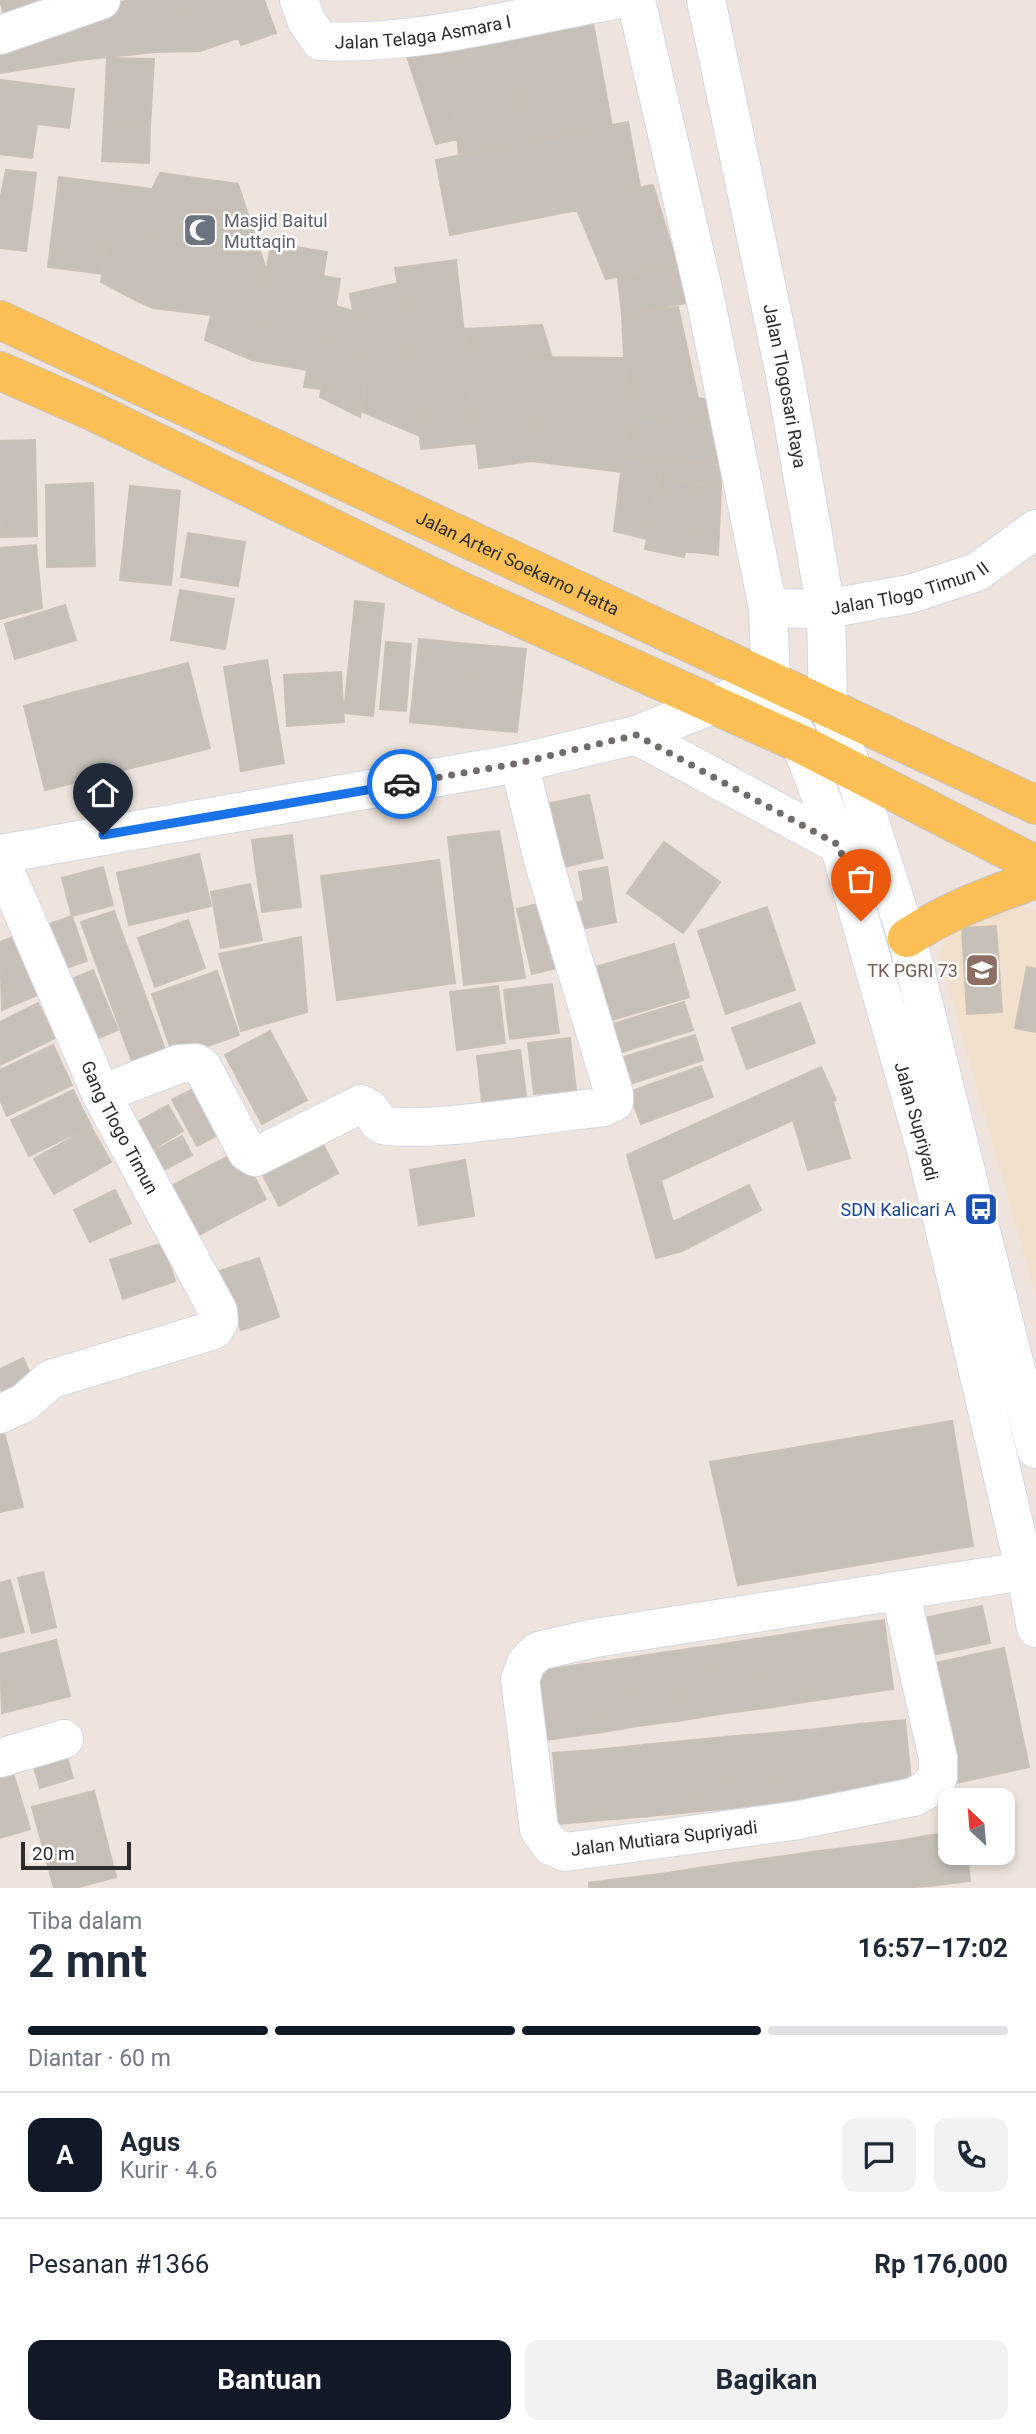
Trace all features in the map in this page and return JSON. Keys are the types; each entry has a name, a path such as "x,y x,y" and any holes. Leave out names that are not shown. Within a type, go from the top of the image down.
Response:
{"main road":[{"name":"Jalan Arteri Soekarno Hatta","path":"0,320 1036,805"},
{"path":"0,371 92,411 463,592 800,744 1036,865"},
{"path":"907,938 939,916 1036,879"}],"street":[{"path":"0,35 102,0"},
{"name":"Jalan Telaga Asmara I","path":"299,0 306,20 320,41 343,42 407,38 614,0"},
{"path":"636,0 706,302 768,608 771,682 800,744"},
{"name":"Jalan Tlogosari Raya","path":"706,0 785,370 826,610 828,706 853,772"},
{"name":"Jalan Tlogo Timun II","path":"768,608 826,610 910,594 977,572 1036,529"},
{"path":"0,856 519,763 636,735 771,682"},
{"path":"636,735 839,845"},
{"name":"Jalan Supriyadi","path":"800,744 839,845 942,1145 1036,1449"},
{"path":"101,1094 179,1064 196,1063 203,1068 247,1152 255,1157 361,1104 370,1109 380,1124 390,1127 444,1125 604,1107 614,1102 614,1094 543,860 519,763"},
{"name":"Jalan Supriyadi","path":"853,772 907,938 942,1145 1036,1628"},
{"name":"Gang Tlogo Timun","path":"0,856 101,1094 218,1311 219,1322 214,1330 51,1380 24,1404 0,1414"},
{"name":"Jalan Mutiara Supriyadi","path":"900,1590 938,1758 938,1777 926,1790 913,1797 799,1820 566,1853 551,1846 539,1829 520,1680 526,1663 538,1651 595,1638 900,1590 1026,1571"},
{"path":"0,1758 64,1739"}],"shaded area":[{"path":"1003,897 1036,911 1036,1296 939,954 956,915"}],"building":[{"path":"0,0 37,0 40,7 5,19"},
{"path":"128,0 138,0 156,52 81,60 66,22"},
{"path":"138,0 181,0 200,51 156,52"},
{"path":"181,0 225,0 238,38 200,51"},
{"path":"225,0 264,0 276,33 241,45"},
{"path":"66,22 81,60 0,73 0,45"},
{"path":"593,23 612,126 524,143 518,31"},
{"path":"518,31 524,143 459,156 448,38"},
{"path":"448,38 457,139 436,144 403,44"},
{"path":"107,58 154,59 150,127 104,125"},
{"path":"0,80 74,89 69,128 37,124 32,158 0,154"},
{"path":"628,122 640,187 597,196 598,206 450,235 436,160"},
{"path":"104,125 150,127 149,163 102,161"},
{"path":"6,170 36,173 26,251 0,248 0,200"},
{"name":"Masjid Baitul Muttaqin","path":"160,173 238,184 267,272 252,360 205,340 211,315 153,308 137,301 152,189"},
{"path":"59,177 114,184 103,274 48,267"},
{"path":"114,184 152,189 137,301 101,282"},
{"path":"653,185 677,264 606,279 577,210 598,206 597,196"},
{"path":"271,243 327,252 323,276 340,279 322,389 304,387 307,370 252,360"},
{"path":"456,260 476,443 421,449 412,367 395,268"},
{"path":"677,264 686,303 622,315 618,278"},
{"path":"398,283 420,436 363,412 365,378 350,294"},
{"path":"336,306 353,311 365,378 360,417 320,397"},
{"path":"678,307 698,398 711,400 714,420 627,416 622,315"},
{"path":"542,325 552,358 525,357 532,461 479,468 464,329"},
{"path":"525,357 624,358 627,416 621,472 532,461"},
{"path":"627,416 714,420 719,465 623,456"},
{"path":"35,440 37,536 1,537 0,441"},
{"path":"623,456 662,460 647,539 614,531"},
{"path":"662,460 722,466 721,487 660,477"},
{"path":"660,477 699,485 684,557 645,549"},
{"path":"93,483 95,566 47,567 46,485"},
{"path":"699,485 721,487 718,555 685,551"},
{"path":"130,486 180,491 171,585 120,580"},
{"path":"188,533 245,542 238,586 181,577"},
{"path":"36,545 42,608 0,619 0,548"},
{"path":"180,590 234,599 225,649 171,640"},
{"path":"355,601 384,604 373,716 344,713"},
{"path":"65,605 76,640 15,659 5,624"},
{"path":"419,639 468,644 460,727 410,722"},
{"path":"386,642 411,644 406,711 380,709"},
{"path":"468,644 526,649 517,732 460,727"},
{"path":"267,660 284,763 241,771 224,667"},
{"path":"188,663 210,748 168,759 146,674"},
{"path":"341,672 344,722 287,726 284,675"},
{"path":"146,674 168,759 131,768 110,683"},
{"path":"110,683 131,768 93,778 71,693"},
{"path":"71,693 93,778 45,790 24,706"},
{"path":"589,795 603,858 559,868 546,804"},
{"path":"499,831 525,978 464,985 448,837"},
{"path":"292,835 301,907 262,912 252,840"},
{"path":"664,842 720,882 683,933 627,893"},
{"path":"199,854 211,906 129,925 117,873"},
{"path":"439,860 455,983 337,1000 321,876"},
{"path":"103,867 113,905 72,916 62,878"},
{"path":"607,867 616,922 571,931 566,904 584,901 579,872"},
{"path":"250,884 262,940 221,948 211,892"},
{"path":"550,901 565,966 532,974 517,909"},
{"path":"767,907 795,990 726,1014 698,931"},
{"path":"114,911 166,1052 133,1064 81,922"},
{"path":"72,916 87,961 52,973 37,928"},
{"path":"188,920 205,968 155,987 138,938"},
{"name":"TK PGRI 73","path":"996,926 1002,1012 967,1014 962,928"},
{"path":"17,935 42,993 2,1010 0,942"},
{"path":"301,937 307,1012 241,1031 219,954"},
{"path":"674,944 689,997 612,1020 596,967"},
{"path":"1027,967 1036,969 1036,1032 1015,1028"},
{"path":"93,970 118,1030 84,1044 60,984"},
{"path":"217,971 239,1035 174,1058 152,994"},
{"path":"552,984 559,1033 510,1039 504,990"},
{"path":"498,986 505,1043 457,1050 450,992"},
{"path":"684,1002 693,1030 622,1052 613,1024"},
{"path":"38,1003 55,1038 0,1065 0,1022"},
{"path":"800,1003 815,1043 747,1069 732,1028"},
{"path":"270,1031 307,1100 262,1124 225,1055"},
{"path":"695,1035 703,1060 633,1083 624,1057"},
{"path":"570,1038 576,1090 534,1094 528,1043"},
{"path":"53,1045 72,1085 7,1116 0,1100 0,1070"},
{"path":"520,1050 527,1105 483,1110 477,1056"},
{"path":"701,1066 713,1097 641,1124 629,1092"},
{"path":"821,1067 836,1100 833,1102 850,1158 808,1170 793,1120 661,1180 673,1222 749,1185 761,1210 682,1251 656,1258 627,1155"},
{"path":"200,1085 225,1131 197,1146 172,1100"},
{"path":"73,1090 91,1126 29,1156 11,1120"},
{"path":"168,1105 183,1131 153,1149 138,1122"},
{"path":"91,1127 111,1162 54,1194 34,1159"},
{"path":"318,1135 338,1173 279,1206 259,1168"},
{"path":"182,1136 192,1155 164,1170 154,1151"},
{"path":"240,1150 266,1199 190,1240 164,1190"},
{"path":"465,1160 474,1216 419,1225 410,1170"},
{"path":"115,1190 131,1223 90,1242 74,1210"},
{"path":"163,1243 175,1281 123,1299 110,1260"},
{"path":"259,1258 279,1317 241,1330 220,1271"},
{"path":"23,1358 36,1386 6,1399 0,1387 0,1369"},
{"path":"952,1421 973,1546 738,1585 710,1462"},
{"path":"2,1424 23,1507 0,1512 0,1425"},
{"path":"43,1572 56,1627 32,1633 18,1578"},
{"path":"10,1580 24,1632 0,1638 0,1583"},
{"path":"982,1606 990,1643 932,1655 924,1618"},
{"path":"884,1620 893,1689 858,1694 848,1625"},
{"path":"848,1625 858,1694 811,1701 801,1632"},
{"path":"801,1632 811,1701 766,1708 756,1639"},
{"path":"756,1639 766,1708 720,1714 710,1646"},
{"path":"56,1640 70,1696 2,1713 0,1654"},
{"path":"710,1646 720,1714 677,1721 667,1652"},
{"path":"1004,1648 1029,1767 956,1783 931,1664"},
{"path":"667,1652 677,1721 638,1726 628,1658"},
{"path":"628,1658 638,1726 596,1733 586,1664"},
{"path":"586,1664 596,1733 544,1740 535,1671"},
{"path":"905,1720 912,1791 866,1795 859,1724"},
{"path":"859,1724 866,1795 824,1799 818,1729"},
{"path":"818,1729 824,1799 780,1803 773,1733"},
{"path":"773,1733 780,1803 732,1808 725,1737"},
{"path":"725,1737 732,1808 691,1812 684,1741"},
{"path":"684,1741 691,1812 650,1816 643,1745"},
{"path":"643,1745 650,1816 602,1820 595,1750"},
{"path":"65,1750 73,1778 40,1788 32,1760"},
{"path":"595,1750 602,1820 559,1824 553,1753"},
{"path":"10,1763 30,1829 0,1838 0,1766"},
{"path":"94,1791 116,1877 75,1888 54,1888 32,1807"},
{"path":"938,1834 938,1866 968,1866 970,1881 939,1885 932,1835"},
{"path":"932,1835 939,1885 904,1888 897,1841"},
{"path":"897,1841 904,1888 857,1888 851,1847"},
{"path":"851,1847 857,1888 824,1888 819,1851"},
{"path":"819,1851 824,1888 781,1888 777,1857"},
{"path":"777,1857 781,1888 745,1888 742,1862"},
{"path":"742,1862 745,1888 708,1888 705,1867"},
{"path":"705,1867 708,1888 669,1888 667,1873"},
{"path":"667,1873 669,1888 628,1888 627,1878"},
{"path":"627,1878 628,1888 589,1888 589,1883"}],"way so far":[{"path":"402,784 519,763 636,735 839,845 861,921"}],"place":[{"name":"Masjid Baitul Muttaqin","path":"200,230"},
{"name":"TK PGRI 73","path":"982,970"},
{"name":"SDN Kalicari A","path":"981,1209"}],"route":[{"path":"103,835 402,784"}]}
